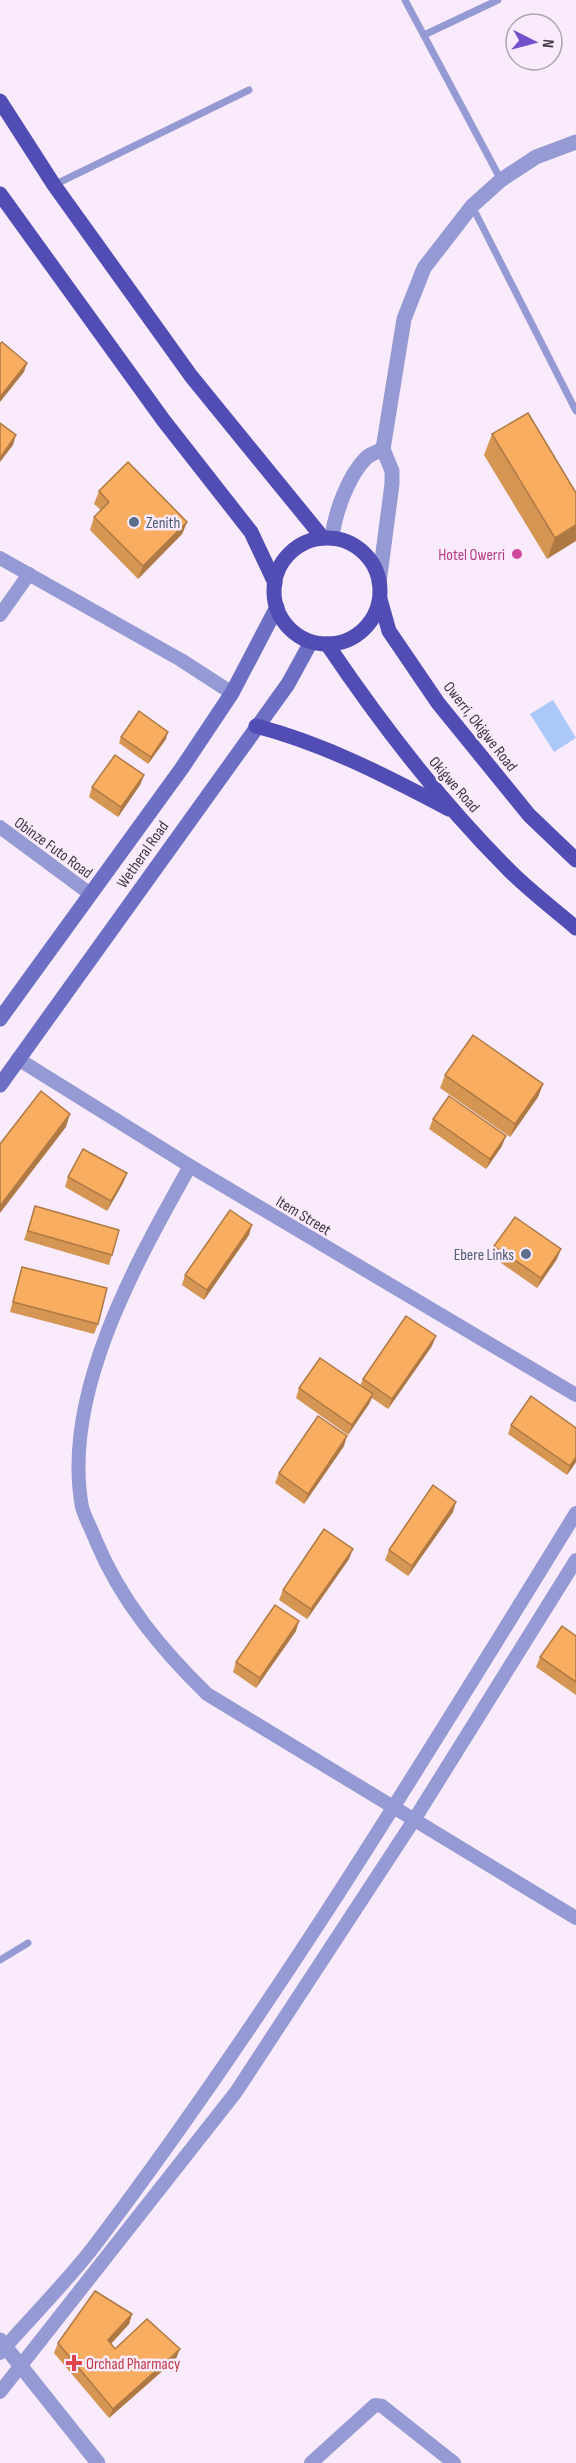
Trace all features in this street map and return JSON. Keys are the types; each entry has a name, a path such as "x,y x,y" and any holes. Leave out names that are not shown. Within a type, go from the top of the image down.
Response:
{"main road":[{"path":"0,101 54,185 190,376 327,538"},
{"path":"0,194 164,421 251,532 275,583 277,607 284,622 296,634 311,642 327,645 345,641 360,633 372,620 380,591 371,561 353,544 327,538 297,548 283,564 275,583"},
{"name":"Owerri, Okigwe Road","path":"380,591 389,631 438,703 529,816 576,860"},
{"name":"Wetheral Road","path":"0,1019 89,893 182,768 232,693 277,607"},
{"name":"Wetheral Road","path":"0,1085 288,684 311,642"},
{"name":"Okigwe Road","path":"327,645 382,725 455,812 508,870 576,928"},
{"path":"256,726 300,738 367,766 455,812"}],"street":[{"path":"380,591 392,484 392,471 383,449 404,319 424,268 472,206 501,180 536,157 576,142"},
{"path":"327,538 339,505 359,468 367,457 383,449"},
{"path":"0,558 181,660 232,693"},
{"path":"0,615 29,574"},
{"name":"Obinze Futo Road","path":"0,827 89,893"},
{"name":"Item Street","path":"18,1059 190,1166 576,1395"},
{"path":"190,1166 134,1267 91,1382 78,1447 82,1508 123,1596 168,1656 207,1694 576,1918"},
{"path":"98,2463 21,2366 2,2347 93,2248 216,2077 393,1809 576,1513"},
{"path":"0,2392 236,2092 414,1820 576,1560"},
{"path":"311,2463 375,2405 382,2406 454,2463"}],"lane":[{"path":"405,0 501,180"},
{"path":"424,35 498,0"},
{"path":"54,185 249,90"},
{"path":"472,206 576,411"},
{"path":"0,1960 28,1943"}],"water":[{"path":"553,700 576,738 554,752 530,714"}],"building":[{"path":"2,342 27,363 0,397 0,344"},
{"path":"528,413 576,493 576,525 555,538 492,434"},
{"path":"0,423 16,435 0,458"},
{"name":"Zenith","path":"128,462 187,522 143,566 94,517 109,502 99,491"},
{"path":"139,711 168,732 151,757 121,737"},
{"path":"115,755 144,775 121,807 92,787"},
{"path":"473,1035 543,1084 515,1124 445,1075"},
{"path":"41,1091 70,1114 0,1206 0,1144"},
{"path":"449,1096 506,1136 490,1159 433,1119"},
{"path":"83,1149 127,1173 111,1201 68,1177"},
{"path":"35,1206 119,1230 112,1255 28,1231"},
{"path":"230,1210 252,1225 207,1290 185,1275"},
{"path":"515,1217 561,1249 541,1278 494,1246"},
{"path":"22,1267 107,1288 98,1324 13,1302"},
{"path":"406,1316 436,1336 392,1399 363,1379"},
{"path":"320,1358 373,1394 352,1425 299,1388"},
{"path":"531,1396 576,1428 576,1457 570,1466 511,1425"},
{"path":"318,1416 347,1436 308,1494 279,1473"},
{"path":"433,1485 456,1502 412,1566 389,1550"},
{"path":"324,1529 353,1549 311,1609 283,1590"},
{"path":"275,1605 299,1621 260,1678 236,1662"},
{"path":"562,1626 576,1636 576,1682 540,1657"},
{"path":"95,2291 132,2314 108,2340 115,2349 147,2319 180,2349 113,2409 58,2343"}],"place":[{"name":"Zenith","path":"134,522"},
{"name":"Hotel Owerri","path":"517,554"},
{"name":"Ebere Links","path":"526,1254"},
{"name":"Orchad Pharmacy","path":"74,2363"}]}
